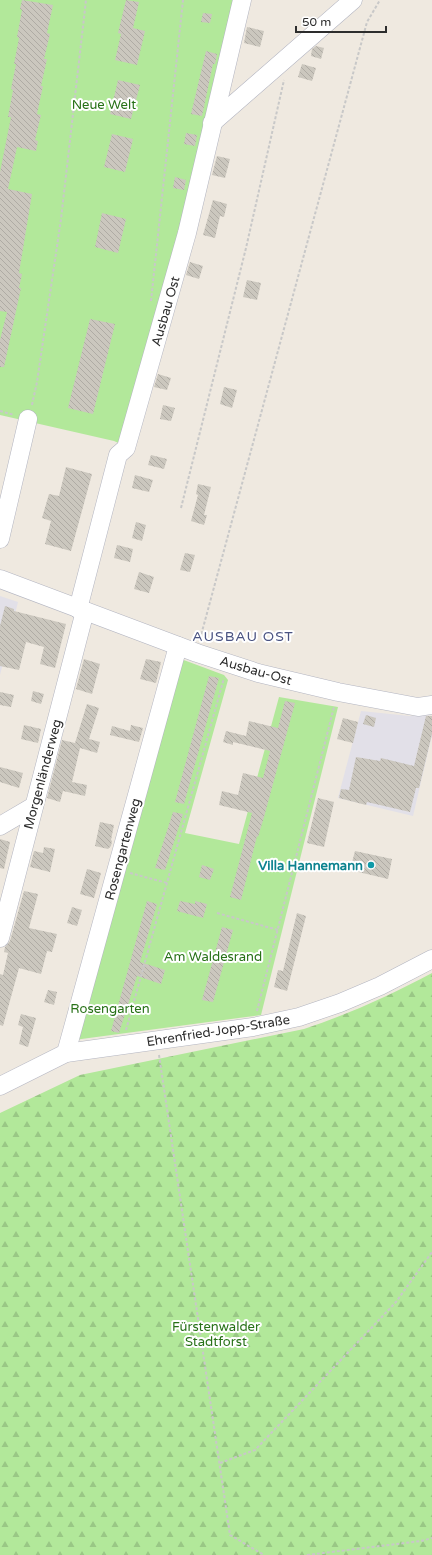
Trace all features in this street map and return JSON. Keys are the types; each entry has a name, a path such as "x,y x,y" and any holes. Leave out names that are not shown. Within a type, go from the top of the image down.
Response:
{"street":[{"name":"Ausbau Ost","path":"82,610 118,455 126,448 187,233 242,0"},
{"path":"212,123 353,0"},
{"path":"0,539 28,419"},
{"name":"Ausbau-Ost","path":"0,579 197,653 258,673 338,692 418,707 432,705"},
{"name":"Morgenländerweg","path":"0,938 82,610"},
{"name":"Rosengartenweg","path":"66,1053 178,646"},
{"path":"0,826 34,806"},
{"name":"Ehrenfried-Jopp-Straße","path":"0,1086 66,1053 253,1027 299,1017 340,1003 380,986 432,959"}],"path":[{"path":"28,419 37,382 61,219 86,0"},
{"path":"150,308 183,0"},
{"path":"197,653 367,22 380,0"},
{"path":"181,508 246,248 284,79"},
{"path":"122,1045 228,663"},
{"path":"253,1027 338,692"},
{"path":"117,869 167,883"},
{"path":"217,913 278,930"},
{"path":"157,1040 230,1535 264,1555"},
{"path":"220,1463 254,1450 396,1302 432,1252"},
{"path":"308,1555 421,1541 432,1538"}],"shaded area":[{"path":"0,596 18,602 0,675"},
{"path":"361,711 410,716 432,716 432,735 413,816 338,798"}],"green space":[{"name":"Neue Welt","path":"0,0 236,0 184,211 123,445 114,441 0,415"},
{"name":"Am Waldesrand","path":"181,659 224,675 228,680 185,833 239,844 279,697 338,707 261,1015 74,1040"},
{"name":"Fürstenwalder Stadtforst","path":"432,973 432,1555 0,1555 0,1113 80,1075 304,1029 370,1004"}],"building":[{"path":"22,0 53,5 47,33 50,34 44,59 47,59 37,114 41,115 35,140 38,141 36,151 17,147 8,189 32,194 19,273 22,274 19,288 21,288 4,367 0,367 0,340 7,312 0,311 0,172 11,117 8,117 13,90 11,89 16,64 14,64 19,38 17,37 22,10 20,9"},
{"path":"126,0 139,2 133,28 145,31 137,65 115,60 121,34 118,33"},
{"path":"203,13 212,14 210,23 201,22"},
{"path":"247,27 264,31 260,47 244,43"},
{"path":"316,46 324,48 321,59 311,56 312,49"},
{"path":"206,51 217,54 215,64 213,64 202,116 191,114"},
{"path":"302,64 316,68 312,81 298,77"},
{"path":"118,80 140,85 131,119 110,114"},
{"path":"186,133 197,135 195,146 184,144"},
{"path":"112,134 133,139 125,172 104,167"},
{"path":"217,156 230,159 225,178 212,175"},
{"path":"175,177 186,180 184,190 173,188"},
{"path":"213,200 227,204 224,217 220,216 215,238 203,235"},
{"path":"102,213 126,219 118,253 95,247"},
{"path":"190,262 203,266 199,279 186,275"},
{"path":"247,280 261,283 257,300 243,297"},
{"path":"90,319 115,324 93,414 68,408"},
{"path":"158,374 171,378 167,390 154,387"},
{"path":"224,387 237,390 232,408 220,404"},
{"path":"163,405 175,408 171,421 160,419"},
{"path":"151,455 167,459 164,469 148,465"},
{"path":"66,467 92,474 71,551 45,544 51,521 42,518 49,494 59,496"},
{"path":"135,475 153,480 149,492 132,488"},
{"path":"198,484 211,487 204,515 207,515 204,525 191,521 198,495 196,494"},
{"path":"136,522 146,525 142,541 132,538"},
{"path":"117,545 133,549 130,562 114,558"},
{"path":"185,553 195,555 190,572 180,570"},
{"path":"139,572 154,577 149,593 134,589"},
{"path":"5,606 14,609 14,611 66,624 55,668 40,664 44,647 26,642 19,670 0,666 0,626"},
{"path":"84,659 100,664 92,694 76,689"},
{"path":"146,659 161,662 156,683 140,679"},
{"path":"209,676 219,678 184,804 175,802"},
{"path":"33,691 44,694 41,704 31,701"},
{"path":"0,692 14,695 11,707 0,705"},
{"path":"285,701 295,703 264,817 258,837 257,836 241,900 230,897 252,813 219,805 222,791 238,795 243,773 263,778 270,751 233,742 233,745 223,742 226,731 246,736 249,721 278,728"},
{"path":"87,704 99,708 89,739 100,742 97,753 80,748 72,782 87,785 85,796 63,791 60,802 47,798 62,740 75,743"},
{"path":"366,715 376,718 374,727 363,724"},
{"path":"426,716 432,716 432,734 419,788 416,788 410,812 367,802 366,805 339,798 341,789 349,790 356,757 380,761 381,758 414,766"},
{"path":"343,718 358,722 353,743 337,739"},
{"path":"24,725 41,729 38,743 21,739"},
{"path":"131,725 143,728 139,742 110,735 112,726 130,731"},
{"path":"0,767 23,773 19,788 0,782"},
{"path":"318,798 334,802 324,847 307,843"},
{"path":"173,812 183,814 165,870 155,868"},
{"path":"100,822 114,825 111,846 108,849 95,846"},
{"path":"0,839 10,842 4,869 0,868"},
{"path":"44,847 55,849 50,872 30,867 34,851 43,853"},
{"name":"Villa Hannemann","path":"355,851 392,859 388,879 350,870"},
{"path":"202,865 214,869 210,880 199,877"},
{"path":"87,869 101,873 94,898 80,894"},
{"path":"24,891 38,894 29,928 57,934 52,952 47,951 41,974 19,968 3,1026 0,1025 0,974 3,975 8,953 4,952 5,947 10,941"},
{"path":"147,901 157,904 140,962 165,970 161,984 137,976 119,1033 111,1031"},
{"path":"180,901 195,904 195,901 207,904 203,918 177,911"},
{"path":"72,907 82,910 77,926 67,923"},
{"path":"297,913 306,916 287,991 274,987 278,970 283,971"},
{"path":"222,927 233,930 213,1002 202,1000"},
{"path":"48,990 57,992 54,1005 44,1002"},
{"path":"21,1014 36,1018 28,1047 19,1044 23,1027 18,1025"}],"place":[{"name":"Villa Hannemann","path":"371,865"}],"district":[{"name":"AUSBAU OST","path":"243,636"}],"park label":[{"name":"Rosengarten","path":"110,1008"}]}
